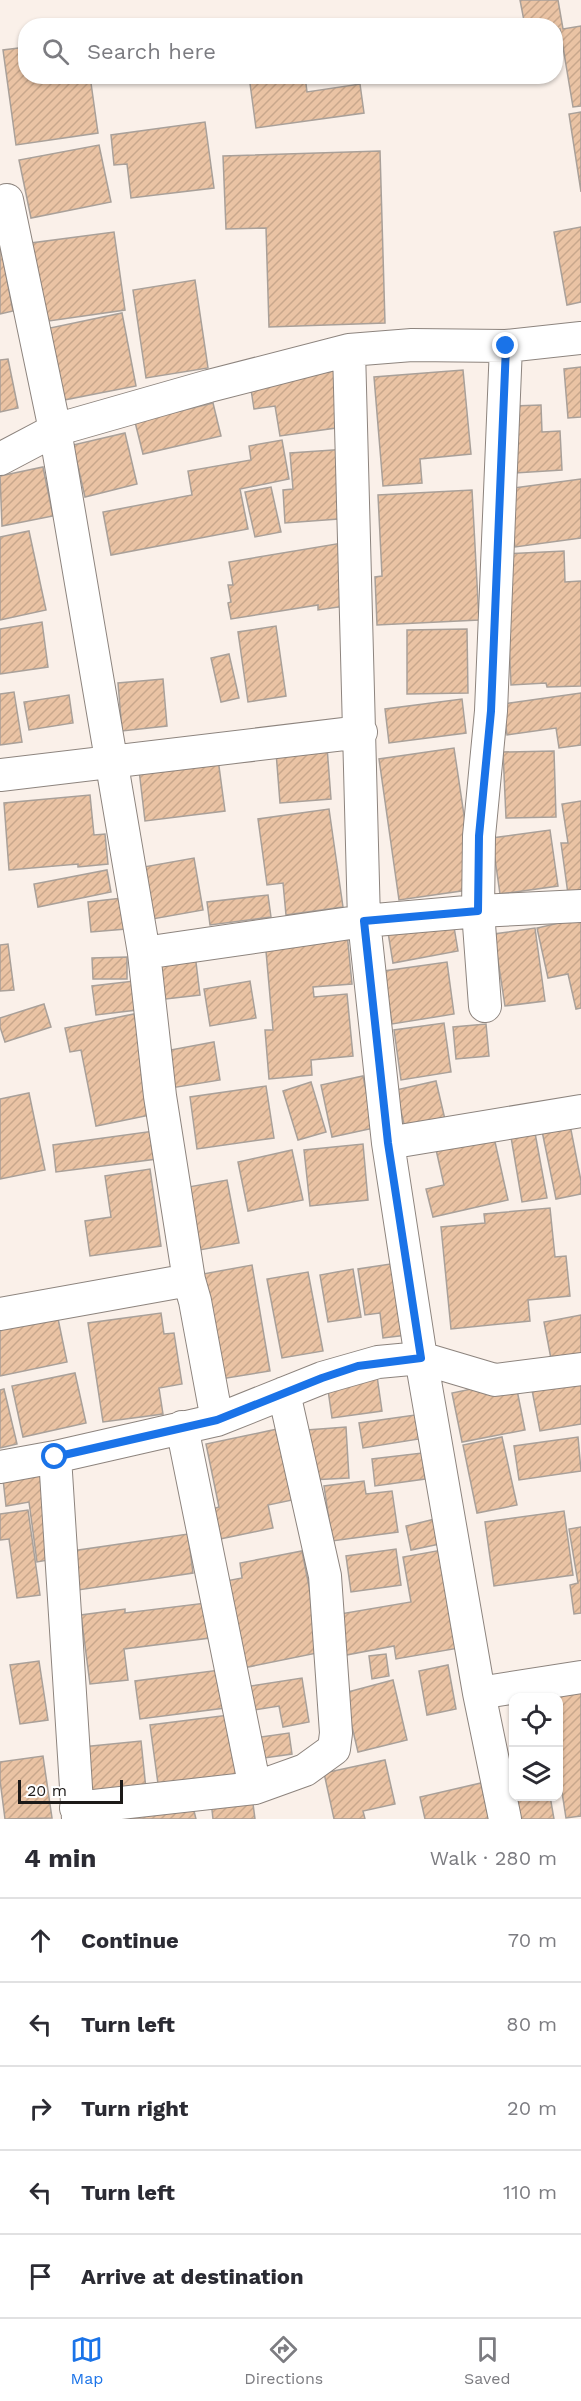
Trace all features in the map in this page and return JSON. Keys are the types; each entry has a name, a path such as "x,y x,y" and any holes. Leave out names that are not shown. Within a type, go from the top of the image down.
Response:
{"street":[{"path":"7,200 55,430 144,953 160,1096 189,1280 217,1420"},
{"path":"0,459 55,430 209,386 349,351 412,345 506,346 581,338"},
{"path":"485,1006 478,911 479,836 492,699 506,346"},
{"path":"349,351 364,921 388,1143 421,1358 479,1693 505,1819"},
{"path":"0,775 360,732"},
{"path":"144,953 364,921 478,911 581,906"},
{"path":"388,1143 581,1111"},
{"path":"0,1314 189,1280"},
{"path":"0,1467 55,1457 217,1420 358,1366 421,1358 495,1380 581,1369"},
{"path":"55,1457 77,1814 255,1788 305,1770 334,1749 336,1732 325,1576 284,1393"},
{"path":"182,1427 255,1788"},
{"path":"479,1693 581,1677"}],"building":[{"path":"520,0 558,0 561,18 523,18"},
{"path":"581,26 581,106 573,107 563,47 563,29"},
{"path":"18,48 18,84 91,84 98,133 16,145 3,50"},
{"path":"250,84 306,84 307,92 360,84 364,113 256,128"},
{"path":"581,112 581,192 569,114"},
{"path":"205,122 214,188 131,198 127,164 114,165 111,135"},
{"path":"99,145 111,202 31,218 19,160"},
{"path":"380,151 385,323 269,327 266,228 226,229 223,156"},
{"path":"581,227 581,302 567,305 554,232"},
{"path":"114,232 125,310 42,322 31,243"},
{"path":"0,243 13,311 0,314"},
{"path":"195,280 208,368 146,378 133,290"},
{"path":"122,313 136,386 64,400 50,328"},
{"path":"8,359 18,408 0,412 0,360"},
{"path":"581,367 581,417 568,418 564,369"},
{"path":"463,370 471,454 420,459 422,483 383,486 374,377"},
{"path":"334,371 343,427 280,436 275,406 254,409 250,383"},
{"path":"213,403 221,436 143,454 135,422"},
{"path":"541,405 542,432 560,431 562,470 515,473 513,406"},
{"path":"125,433 137,484 85,497 73,445"},
{"path":"282,440 289,479 240,489 248,529 111,555 103,512 192,495 188,471 251,460 249,446"},
{"path":"347,449 352,518 285,523 283,490 293,489 290,453"},
{"path":"43,467 53,516 2,526 0,476"},
{"path":"581,479 581,538 515,547 507,489"},
{"path":"271,487 281,532 255,537 245,492"},
{"path":"472,490 479,620 377,625 375,577 382,576 378,495"},
{"path":"29,531 46,610 0,620 0,537"},
{"path":"342,543 352,605 318,610 318,605 231,619 228,585 233,585 229,562"},
{"path":"564,551 565,582 581,581 581,686 547,687 546,683 511,685 505,554"},
{"path":"42,622 48,667 0,674 0,629"},
{"path":"276,626 286,696 248,702 238,632"},
{"path":"467,629 468,693 407,694 407,630"},
{"path":"229,654 239,698 221,702 211,658"},
{"path":"163,679 167,726 122,731 118,683"},
{"path":"14,692 22,742 0,745 0,694"},
{"path":"581,693 581,745 559,748 556,728 507,735 503,704"},
{"path":"69,695 73,723 29,730 24,702"},
{"path":"462,699 466,733 389,743 385,709"},
{"path":"327,747 331,799 280,803 276,752"},
{"path":"454,748 475,889 399,900 379,759"},
{"path":"554,751 556,817 506,818 503,752"},
{"path":"218,759 225,811 145,821 139,770"},
{"path":"90,795 94,835 105,834 108,864 78,867 78,864 9,870 4,803"},
{"path":"581,801 581,893 568,894 561,843 568,843 562,804"},
{"path":"329,809 343,907 286,915 283,883 267,885 258,819"},
{"path":"550,830 558,886 500,894 492,838"},
{"path":"194,858 203,910 147,920 138,868"},
{"path":"107,870 111,892 38,907 34,884"},
{"path":"268,895 271,917 210,925 207,902"},
{"path":"122,898 126,929 91,932 88,902"},
{"path":"452,915 458,951 393,963 387,926"},
{"path":"581,918 581,1008 576,1009 568,974 548,978 537,928"},
{"path":"535,928 545,1001 505,1006 494,934"},
{"path":"347,933 352,984 313,987 314,997 347,994 353,1056 311,1060 312,1075 269,1079 265,1030 273,1030 265,940"},
{"path":"8,944 14,990 0,991 0,945"},
{"path":"195,954 200,995 157,1000 152,958"},
{"path":"127,957 127,979 93,979 92,958"},
{"path":"447,962 454,1014 392,1024 384,971"},
{"path":"134,981 137,1010 96,1015 92,986"},
{"path":"250,981 256,1018 210,1026 204,989"},
{"path":"44,1004 51,1027 5,1042 0,1027 0,1018"},
{"path":"134,1014 155,1114 96,1126 81,1050 70,1052 65,1028"},
{"path":"444,1023 451,1072 401,1080 394,1030"},
{"path":"486,1024 489,1056 456,1059 453,1027"},
{"path":"214,1042 220,1080 171,1088 165,1051"},
{"path":"363,1076 374,1128 332,1137 321,1085"},
{"path":"436,1081 447,1128 407,1137 396,1090"},
{"path":"311,1082 326,1132 298,1140 283,1091"},
{"path":"266,1086 274,1138 197,1149 190,1097"},
{"path":"29,1093 45,1170 0,1179 0,1099"},
{"path":"570,1125 581,1181 581,1194 556,1199 542,1131"},
{"path":"154,1131 157,1159 56,1172 53,1145"},
{"path":"493,1133 508,1200 433,1217 426,1189 444,1185 435,1145"},
{"path":"535,1133 547,1198 522,1202 511,1137"},
{"path":"363,1144 368,1200 310,1206 304,1150"},
{"path":"292,1150 303,1200 248,1211 238,1162"},
{"path":"150,1169 161,1246 90,1256 85,1221 111,1217 105,1176"},
{"path":"227,1180 239,1243 194,1251 183,1188"},
{"path":"550,1208 555,1257 566,1256 570,1296 528,1300 530,1321 451,1329 441,1227 485,1223 484,1214"},
{"path":"397,1263 407,1335 383,1338 380,1313 365,1315 358,1269"},
{"path":"252,1265 270,1371 221,1379 203,1274"},
{"path":"353,1269 361,1317 328,1322 320,1275"},
{"path":"308,1272 323,1351 282,1358 267,1279"},
{"path":"56,1309 67,1362 0,1376 0,1321"},
{"path":"161,1313 164,1334 174,1333 182,1384 159,1388 163,1414 103,1422 88,1323"},
{"path":"581,1315 581,1358 552,1364 544,1322"},
{"path":"75,1373 86,1423 23,1437 12,1386"},
{"path":"377,1376 382,1411 332,1418 327,1383"},
{"path":"515,1380 525,1430 462,1442 452,1393"},
{"path":"581,1381 581,1424 540,1431 532,1390"},
{"path":"4,1389 17,1444 0,1448 0,1390"},
{"path":"415,1415 419,1439 363,1448 359,1423"},
{"path":"346,1427 349,1478 310,1480 307,1430"},
{"path":"282,1428 297,1499 268,1505 273,1528 215,1540 209,1510 219,1507 206,1444"},
{"path":"502,1437 517,1505 477,1513 463,1445"},
{"path":"578,1437 581,1471 519,1480 514,1446"},
{"path":"422,1453 425,1479 375,1486 372,1459"},
{"path":"48,1473 60,1558 37,1562 29,1502 6,1506 3,1479"},
{"path":"364,1481 366,1494 392,1491 398,1532 332,1541 324,1486"},
{"path":"28,1510 40,1595 17,1598 9,1539 0,1540 0,1514"},
{"path":"564,1511 573,1575 494,1586 485,1522"},
{"path":"435,1519 440,1544 411,1550 406,1526"},
{"path":"581,1527 581,1613 574,1614 570,1585 578,1583 569,1529"},
{"path":"188,1534 193,1573 78,1590 72,1551"},
{"path":"396,1549 401,1585 351,1592 346,1556"},
{"path":"442,1550 459,1648 396,1659 394,1646 341,1656 334,1615 411,1602 403,1557"},
{"path":"302,1551 322,1652 243,1668 226,1581 242,1578 240,1563"},
{"path":"206,1603 210,1638 124,1649 128,1680 90,1684 81,1615 125,1609 125,1613"},
{"path":"386,1654 389,1676 372,1679 369,1656"},
{"path":"39,1661 48,1720 20,1724 10,1665"},
{"path":"448,1665 456,1709 427,1715 419,1671"},
{"path":"220,1670 225,1708 140,1719 135,1681"},
{"path":"302,1678 309,1722 283,1727 279,1706 248,1711 244,1687"},
{"path":"393,1680 407,1740 358,1752 344,1693"},
{"path":"581,1691 581,1816 566,1818 563,1799 563,1694"},
{"path":"229,1715 238,1780 159,1791 150,1725"},
{"path":"289,1733 292,1754 257,1759 254,1738"},
{"path":"141,1741 146,1789 88,1796 82,1747"},
{"path":"43,1756 52,1818 5,1819 0,1762"},
{"path":"385,1760 395,1804 363,1811 365,1819 334,1819 324,1773"},
{"path":"481,1783 489,1819 425,1819 420,1797"},
{"path":"252,1796 255,1819 213,1819 211,1801"},
{"path":"191,1799 196,1819 118,1819"},
{"path":"518,1801 551,1801 554,1819 520,1819"}],"route":[{"path":"55,1457 217,1420 358,1366 421,1358 388,1143 364,921 478,911 479,836 491,711 506,346"}]}
